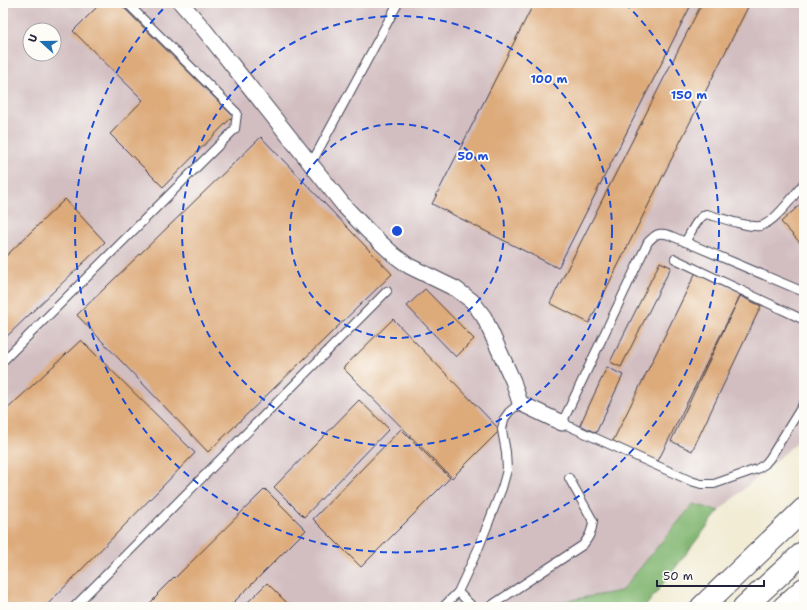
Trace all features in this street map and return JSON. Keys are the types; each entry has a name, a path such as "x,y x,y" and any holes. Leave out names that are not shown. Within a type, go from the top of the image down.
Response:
{"highway":[{"path":"702,607 804,509"},
{"path":"719,607 804,529"},
{"path":"744,607 804,552"},
{"path":"784,607 804,589"}],"street":[{"path":"181,3 202,27 345,207 368,231 394,255 409,266 456,289 472,301 484,317 490,329 513,381 520,402 562,423"}],"lane":[{"path":"3,360 235,128 237,113 128,3"},
{"path":"311,164 398,3"},
{"path":"685,242 698,220 701,216 706,214 739,223 762,226 774,218 804,183"},
{"path":"804,292 669,235 655,235 648,242 562,423 691,481 701,484 714,484 757,469 765,464 804,403"},
{"path":"675,259 804,320"},
{"path":"74,607 387,291"},
{"path":"443,607 458,592 480,547 502,488 507,470 506,452 502,430 504,419 520,402"},
{"path":"489,607 583,545 589,537 593,522 569,478"},
{"path":"458,592 473,607"}],"shaded area":[{"path":"3,3 804,3 804,436 719,511 692,504 621,591 542,605 540,607 3,607"}],"green space":[{"path":"693,504 719,511 645,607 540,607 542,605 621,591"}],"building":[{"path":"101,3 119,3 233,116 163,187 110,134 143,100 73,31"},
{"path":"534,3 692,3 558,268 432,204"},
{"path":"702,3 750,3 589,323 550,303"},
{"path":"261,137 392,274 208,452 77,315"},
{"path":"65,199 105,242 3,340 3,259"},
{"path":"804,201 804,247 781,222"},
{"path":"660,262 671,267 621,367 610,362"},
{"path":"696,272 741,294 657,463 613,441"},
{"path":"425,289 474,339 456,357 407,306"},
{"path":"740,296 761,306 692,451 671,441"},
{"path":"393,319 500,430 452,478 343,368"},
{"path":"81,340 195,453 45,607 3,607 3,413"},
{"path":"607,367 623,375 596,433 580,425"},
{"path":"359,400 389,429 304,517 274,487"},
{"path":"401,429 450,478 361,567 313,519"},
{"path":"265,489 306,530 229,607 146,607 174,577 175,578"},
{"path":"267,583 291,607 243,607"}]}
